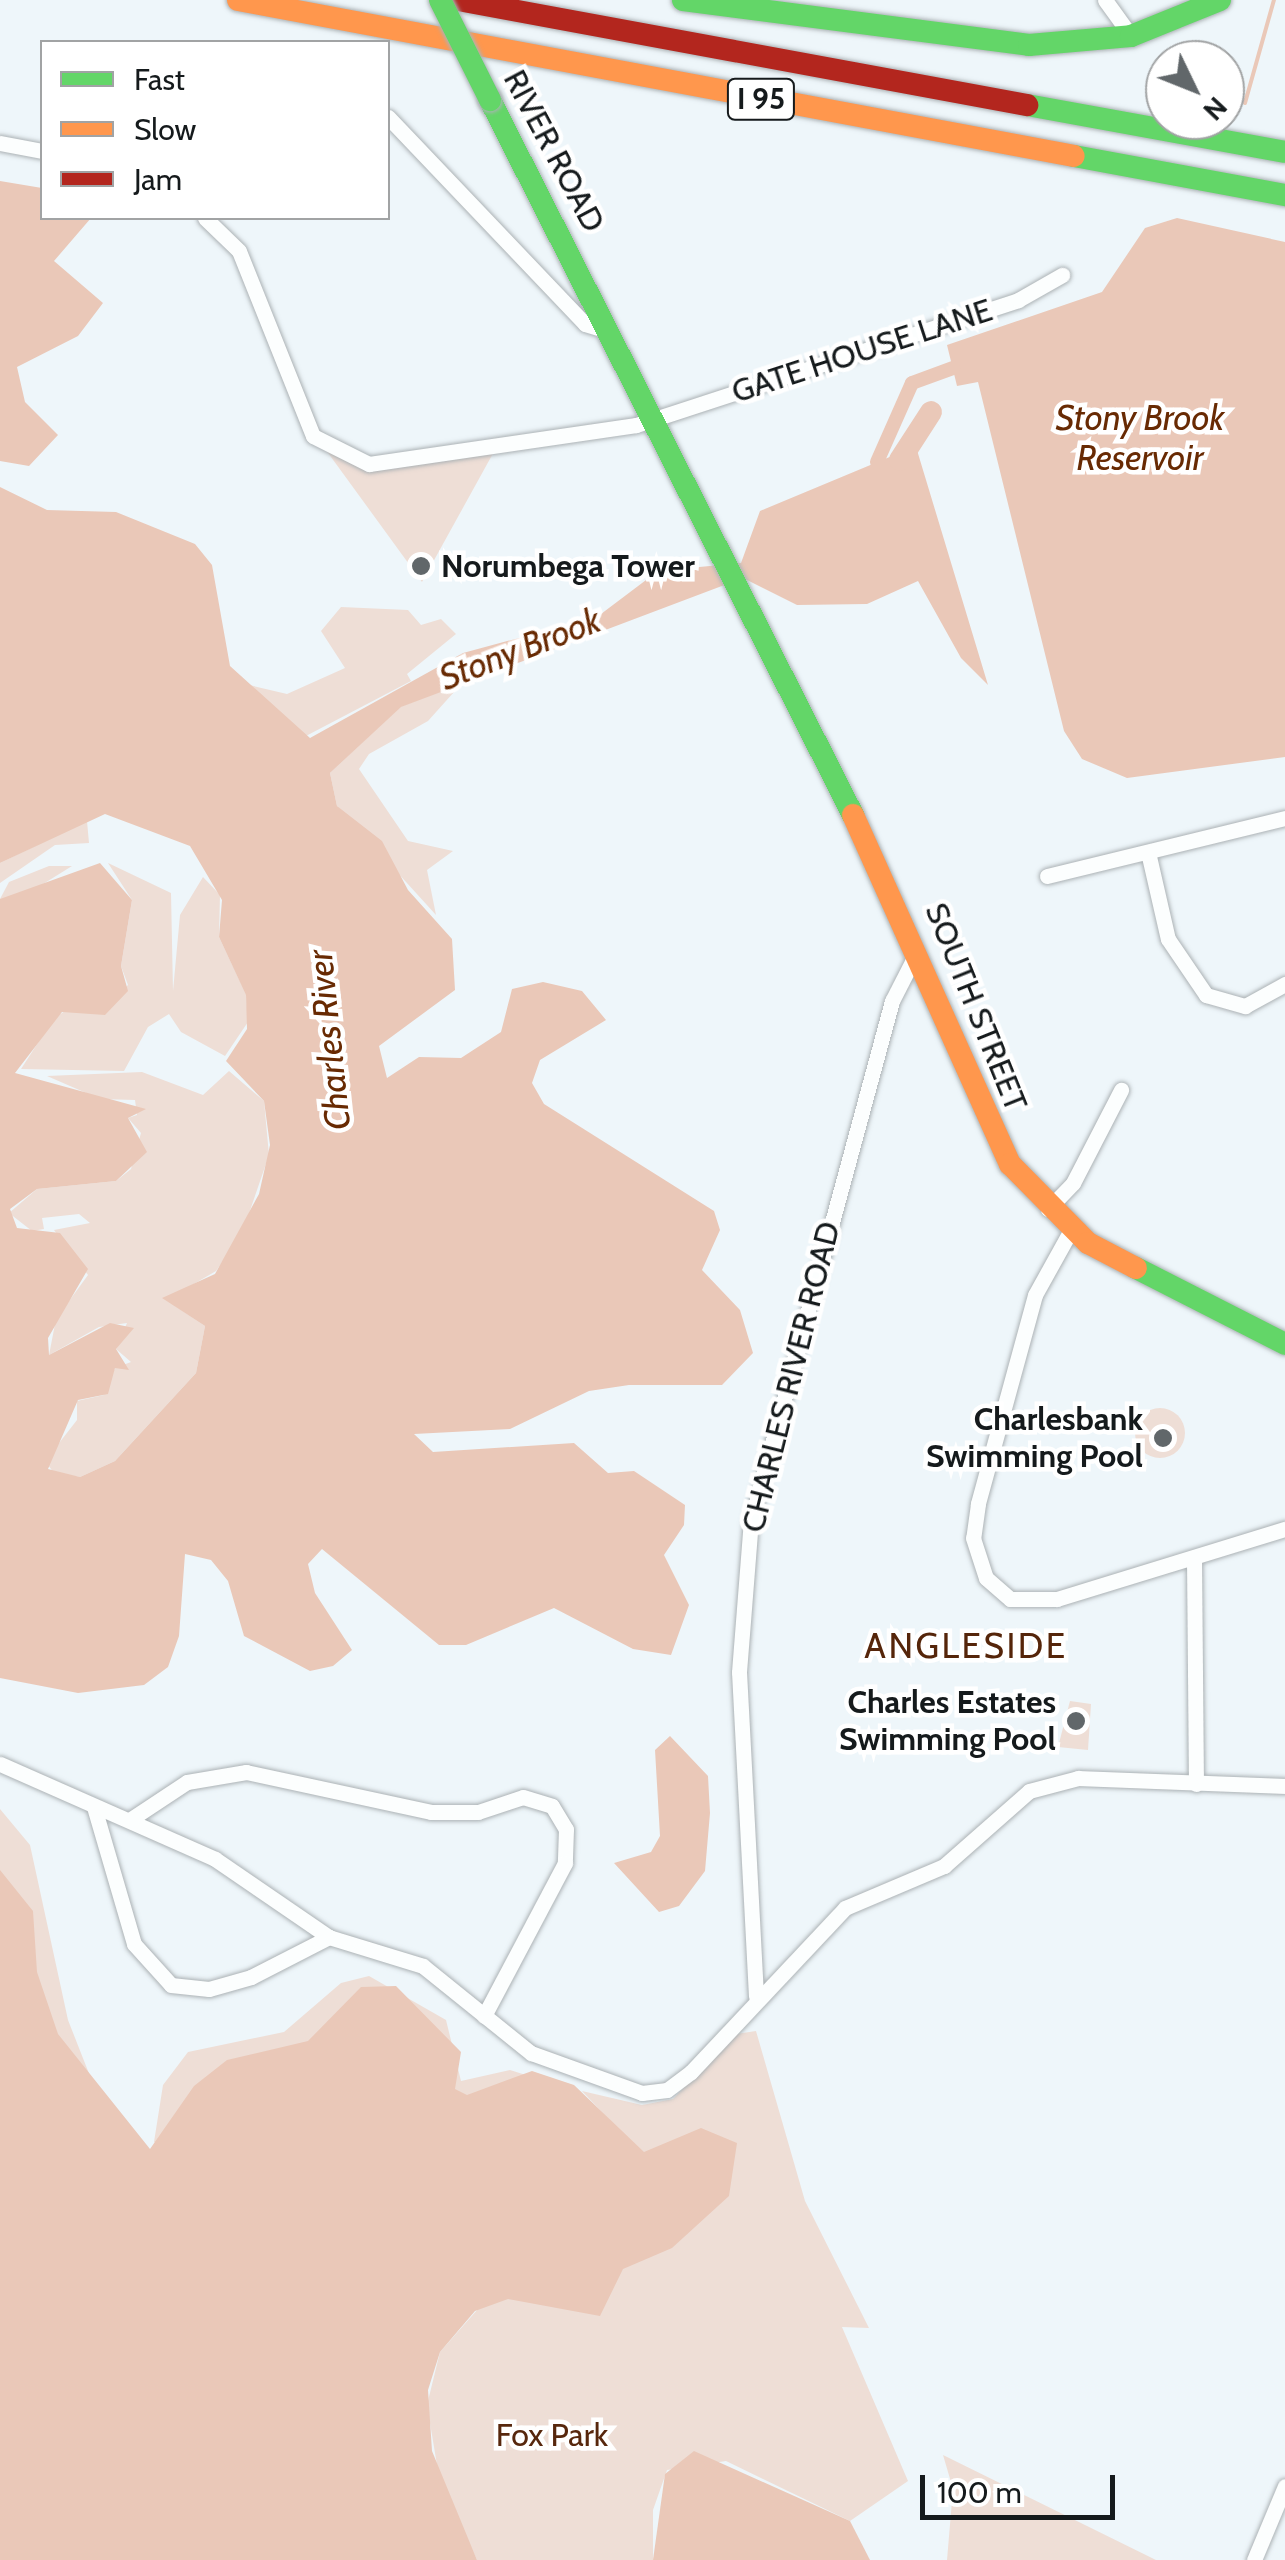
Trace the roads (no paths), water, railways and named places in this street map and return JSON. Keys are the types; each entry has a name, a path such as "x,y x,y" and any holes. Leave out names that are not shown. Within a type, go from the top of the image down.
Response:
{"main road":[{"name":"I 95","path":"238,0 1285,196"},
{"name":"RIVER ROAD","path":"440,0 739,574"},
{"name":"I 95","path":"458,0 1285,152"},
{"path":"683,0 942,39 1030,45 1131,36 1220,0"},
{"name":"SOUTH STREET","path":"739,574 917,952 992,1133 1048,1208 1071,1230 1285,1344"}],"street":[{"path":"1105,0 1131,36"},
{"path":"390,119 585,324 611,332"},
{"path":"0,143 40,150"},
{"name":"GATE HOUSE LANE","path":"207,220 239,251 304,421 337,456 384,463 657,418 1018,300 1062,275"},
{"path":"1047,876 1285,818"},
{"path":"1148,852 1168,939 1206,995 1245,1006 1285,984"},
{"name":"CHARLES RIVER ROAD","path":"756,1996 739,1690 751,1521 892,1001 917,952"},
{"path":"1048,1208 1073,1182 1120,1090"},
{"path":"1071,1230 1035,1295 978,1504 977,1560 998,1592 1028,1602 1194,1558 1285,1529"},
{"path":"1194,1558 1196,1784"},
{"path":"0,1764 227,1866 329,1937 423,1966 484,2016 562,2067 654,2093 692,2072 756,1996 845,1908 944,1866 1029,1792 1078,1778 1285,1786"},
{"path":"131,1820 186,1782 246,1772 431,1812 461,1814 523,1798 552,1806 566,1829 565,1863 484,2016"},
{"path":"94,1806 134,1944 171,1985 209,1989 252,1977 329,1937"},
{"path":"1254,2560 1285,2486"}],"water":[{"path":"0,181 40,188 40,220 89,220 54,261 103,303 78,336 17,367 25,402 58,435 29,466 0,461"},
{"name":"Stony Brook Reservoir","path":"1177,218 1285,242 1285,757 1127,778 1082,759 1064,731 978,382 957,386 947,345 1102,292 1145,228"},
{"name":"Charles River","path":"910,427 988,685 961,658 918,581 867,604 797,605 743,578 401,707 330,773 337,806 382,841 408,890 452,939 455,990 379,1046 387,1078 419,1057 461,1058 501,1032 512,989 543,982 582,991 606,1020 540,1060 532,1083 544,1104 714,1211 720,1230 702,1270 740,1310 753,1353 722,1385 629,1385 589,1391 510,1429 414,1434 433,1452 574,1443 608,1473 634,1471 685,1505 684,1525 664,1555 689,1605 671,1655 633,1649 554,1608 466,1645 439,1645 322,1549 308,1564 315,1593 352,1650 333,1666 310,1671 244,1636 228,1581 211,1560 185,1554 179,1636 168,1667 144,1685 78,1693 0,1678 0,899 100,863 132,900 121,966 128,991 105,1015 62,1012 15,1073 146,1109 128,1118 147,1152 116,1181 37,1189 10,1209 17,1228 60,1233 88,1269 48,1338 49,1355 110,1323 134,1328 116,1349 129,1370 115,1368 108,1394 78,1400 48,1469 80,1477 115,1461 196,1373 205,1326 162,1298 215,1274 259,1194 270,1145 264,1101 226,1061 247,1029 246,995 219,937 222,900 190,846 105,814 0,863 0,487 47,510 116,512 195,544 212,565 230,666 310,738 463,653 597,617 658,571 741,563 760,511 892,456"},
{"path":"670,1736 708,1776 710,1813 705,1871 679,1906 659,1912 614,1863 651,1852 660,1836 655,1750"},
{"path":"0,1870 33,1911 37,1972 58,2034 150,2149 194,2086 227,2060 308,2041 361,1987 396,1986 461,2052 455,2089 467,2095 532,2071 574,2085 644,2152 701,2128 737,2143 729,2196 672,2248 623,2269 600,2316 508,2299 475,2311 440,2352 428,2390 432,2451 477,2560 0,2560"},
{"path":"694,2451 850,2521 870,2560 653,2560 665,2474"}],"waterway":[{"path":"1245,103 1274,0"},
{"path":"877,462 912,383 953,368"},
{"name":"Stony Brook","path":"900,460 931,412"}],"place":[{"name":"Norumbega Tower","path":"421,566"},
{"name":"Charlesbank Swimming Pool","path":"1163,1438"},
{"name":"Charles Estates Swimming Pool","path":"1076,1721"}],"district":[{"name":"ANGLESIDE","path":"966,1646"}],"park label":[{"name":"Fox Park","path":"552,2435"}]}
